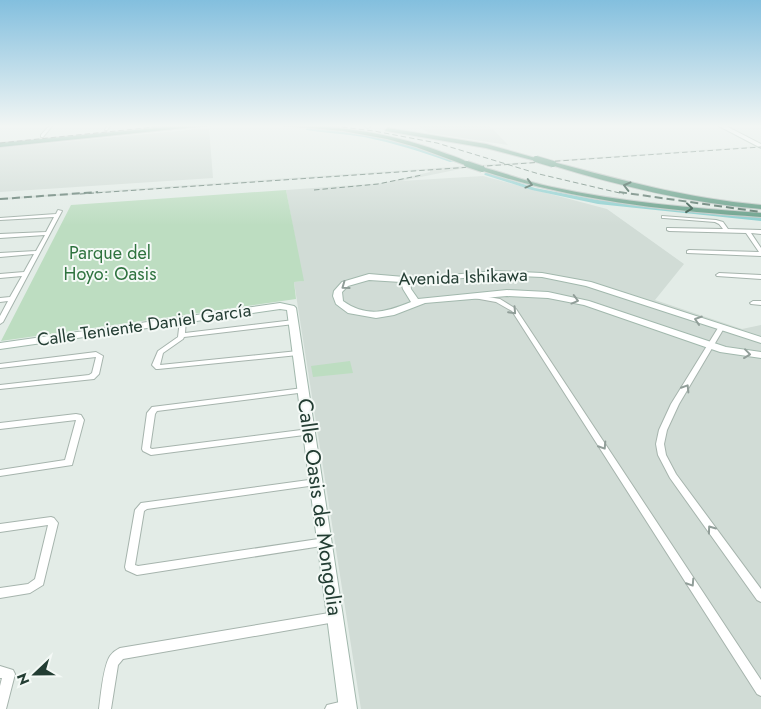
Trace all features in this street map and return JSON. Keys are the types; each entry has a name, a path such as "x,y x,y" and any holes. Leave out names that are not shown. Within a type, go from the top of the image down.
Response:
{"main road":[{"path":"451,158 531,184 588,196 761,215"},
{"path":"532,158 650,191 705,201 761,207"}],"street":[{"path":"0,219 59,213 0,322"},
{"path":"664,217 716,220 727,231"},
{"path":"669,229 761,232"},
{"path":"748,232 761,253"},
{"path":"0,236 48,233"},
{"path":"0,255 38,252"},
{"path":"689,252 761,253"},
{"path":"0,276 26,274"},
{"name":"Avenida Ishikawa","path":"761,340 588,284 552,276 495,274 406,281 376,277 356,279 341,287 337,296 344,306 351,311 368,315 390,313 416,302 468,296 519,292 565,298 711,346 761,355"},
{"path":"719,275 761,277"},
{"path":"406,281 407,289 416,302"},
{"path":"468,296 498,300 514,310 761,690"},
{"path":"0,300 13,299"},
{"path":"753,303 761,303"},
{"name":"Calle Teniente Daniel García","path":"0,346 288,306"},
{"name":"Calle Oasis de Mongolia","path":"288,306 292,310 294,322 348,707"},
{"path":"183,320 182,335 179,340 161,350 157,367 298,353"},
{"path":"182,335 294,322"},
{"path":"722,328 668,418 660,444 662,455 673,476 761,597"},
{"path":"0,366 96,354 100,356 95,374 92,377 0,387"},
{"path":"303,390 155,409 151,413 147,451 309,432"},
{"path":"0,426 80,418 69,463 0,473"},
{"path":"316,482 144,506 140,510 130,567 137,570 325,542"},
{"path":"0,528 49,521 53,523 39,582 30,588 0,593"},
{"path":"105,709 112,664 120,654 335,617"},
{"path":"0,672 9,674 0,709"},
{"path":"332,709 348,707"}],"shaded area":[{"path":"0,158 211,158 213,178 0,192"},
{"path":"605,158 465,168 401,181 483,176 607,209 684,264 655,300 742,329 761,325 761,709 361,709 294,282 303,281 286,190 383,183 430,172 430,170 0,200 0,198"}],"green space":[{"name":"Parque del Hoyo: Oasis","path":"286,190 304,281 294,282 296,299 1,341 71,205"},
{"path":"350,361 353,373 313,377 311,366"}],"waterway":[{"path":"444,158 452,161"},
{"path":"487,174 534,189 598,202 761,219"}],"railway":[{"path":"487,158 508,164"},
{"path":"508,164 600,158"},
{"path":"80,194 508,164"},
{"path":"508,164 539,174 624,194"},
{"path":"314,190 378,184 422,175"},
{"path":"0,199 98,192"},
{"path":"619,192 761,212"}]}
